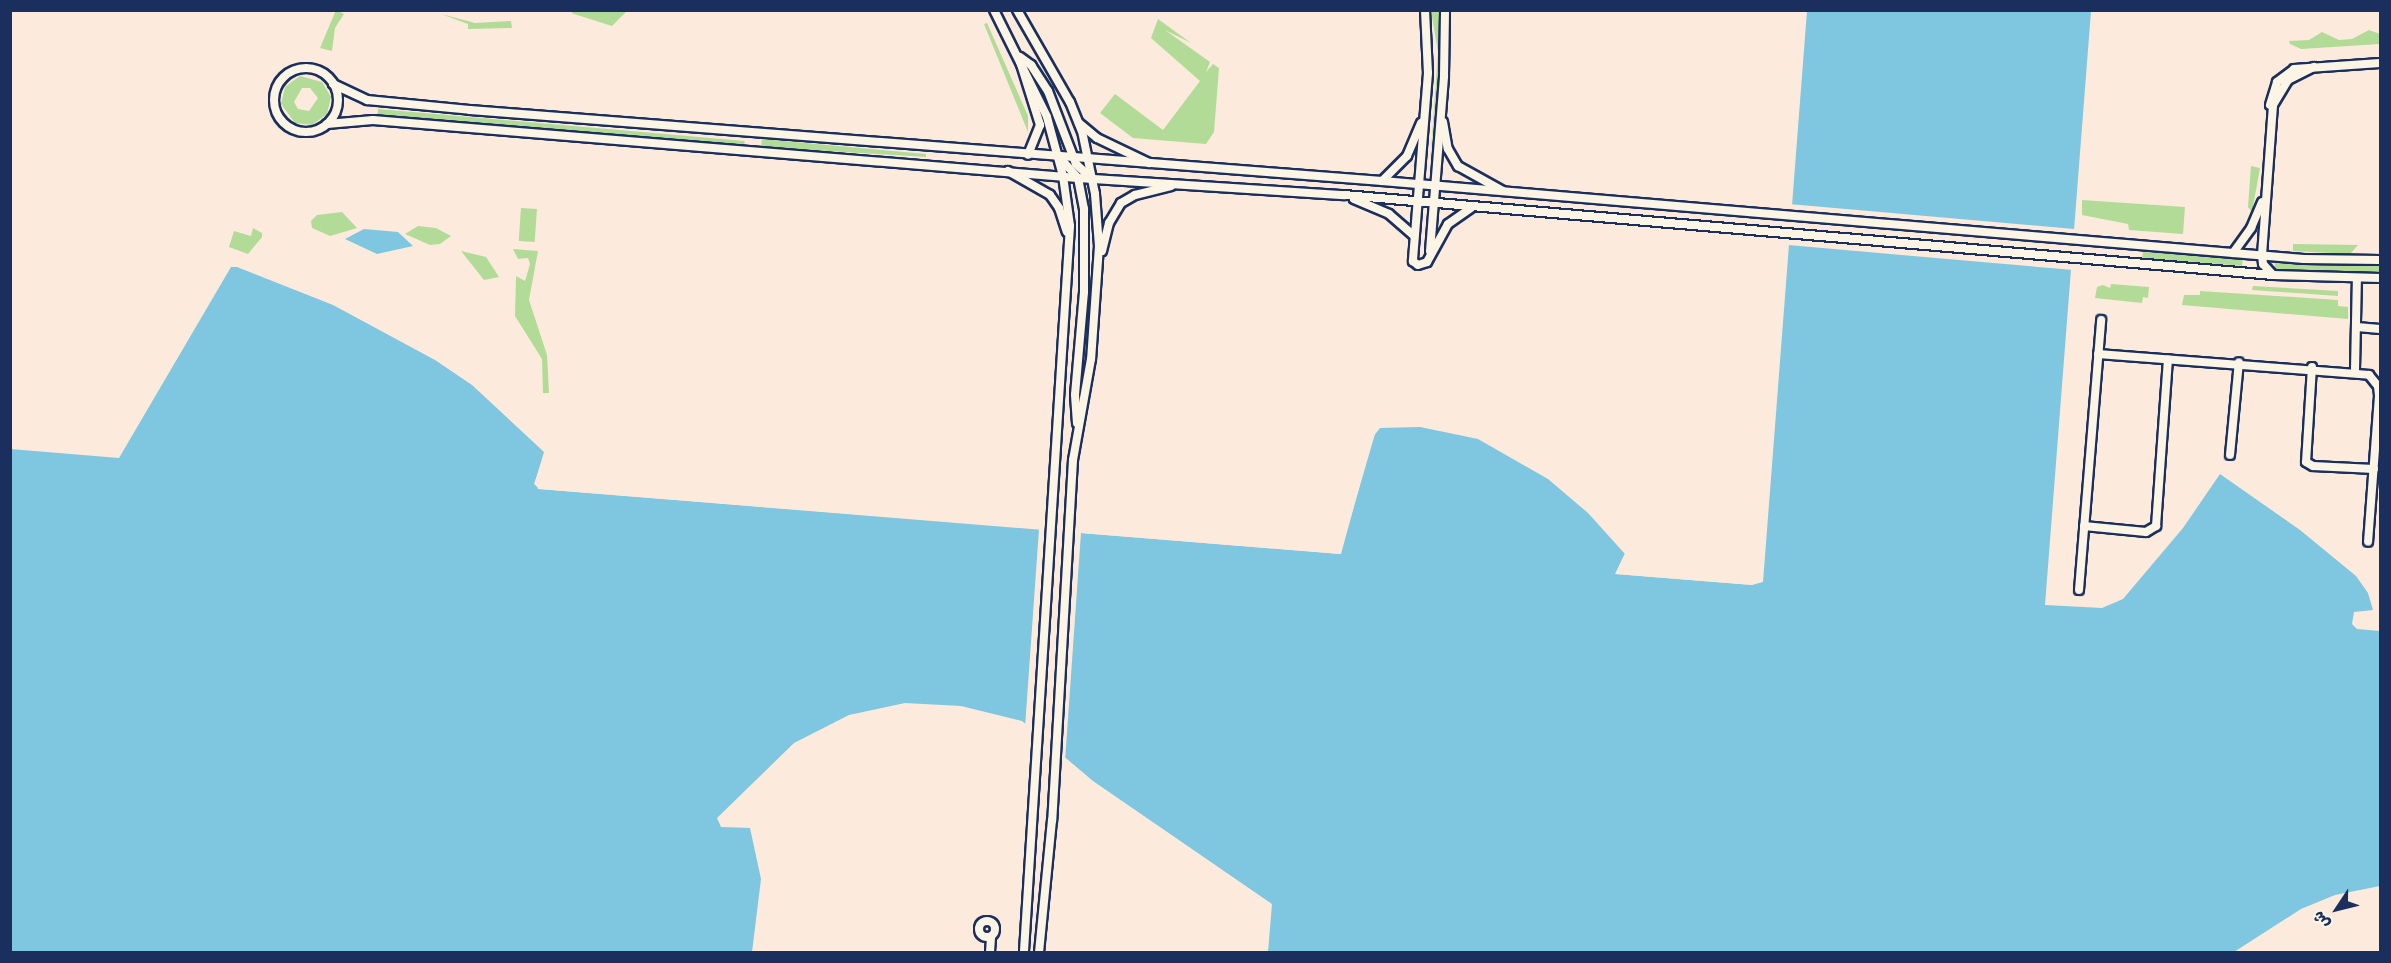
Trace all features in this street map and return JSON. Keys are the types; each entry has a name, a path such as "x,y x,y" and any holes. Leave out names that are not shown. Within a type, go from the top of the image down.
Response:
{"street":[{"path":"994,10 1020,56 1047,117 1064,176 1071,242 1024,952"},
{"path":"1017,10 1079,123 1092,179 1099,264"},
{"path":"1425,10 1428,53 1425,113 1413,235 1413,261 1422,265 1452,220 1472,207"},
{"path":"1429,255 1441,111 1445,10"},
{"path":"1020,56 1023,79 1040,125 1028,155"},
{"path":"1020,56 1031,65 1048,91 1073,158 1092,179"},
{"path":"2273,275 2263,264 2262,255 2271,117 2284,84 2298,73 2314,67 2380,63"},
{"path":"2380,260 2233,253 1507,194 1382,181 1089,160 376,102 358,98 333,84 319,72 301,69 280,81 274,97 280,119 302,132 327,124 373,120 1005,169 1078,178 1344,195 1773,234 2273,275 2380,278"},
{"path":"327,124 337,105 333,84"},
{"path":"1441,111 1448,149 1458,166 1507,194"},
{"path":"1382,181 1407,156 1425,113"},
{"path":"1079,123 1097,138 1154,165"},
{"path":"1059,157 1078,178 1085,219 1084,292 1075,395 1078,430"},
{"path":"1005,169 1050,195 1059,208 1071,242"},
{"path":"1039,952 1052,820 1073,460 1091,359 1099,264 1109,223 1121,203 1135,195 1177,184"},
{"path":"2233,253 2251,228 2266,189"},
{"path":"1344,195 1380,209 1413,235"},
{"path":"2355,370 2357,278"},
{"path":"2079,590 2101,320"},
{"path":"2357,327 2380,329"},
{"path":"2098,354 2355,370 2369,375 2379,391 2368,542"},
{"path":"2084,526 2146,532 2156,526 2168,358"},
{"path":"2230,454 2239,362"},
{"path":"2312,367 2306,462 2313,466 2374,469"},
{"path":"990,952 991,937"}],"green space":[{"path":"336,10 344,14 335,28 332,51 320,48"},
{"path":"578,10 627,11 612,26 571,13"},
{"path":"1431,11 1439,11 1441,46 1430,164 1438,52"},
{"path":"441,14 475,23 511,21 512,28 468,29 468,24"},
{"path":"1158,19 1191,43 1165,30 1210,62 1206,72 1213,64 1219,68 1214,132 1206,144 1133,138 1100,113 1115,94 1163,130 1200,81 1151,38"},
{"path":"987,23 1028,116 1028,132 984,24"},
{"path":"2369,30 2380,34 2380,44 2301,49 2290,44 2289,41 2309,40 2322,32 2339,40 2352,39"},
{"path":"300,76 322,82 331,97 327,114 312,125 295,123 281,104 285,87","holes":["302,88 310,88 318,98 309,111 298,109 294,102"]},
{"path":"378,109 745,141 744,148 377,116"},
{"path":"762,139 926,154 926,157 761,147"},
{"path":"2251,166 2260,168 2252,212 2248,207"},
{"path":"2082,200 2185,207 2183,234 2129,230 2128,224 2082,215"},
{"path":"521,208 537,209 535,242 519,241"},
{"path":"342,212 357,228 330,236 312,228 311,221 317,215"},
{"path":"418,226 436,228 451,236 440,244 430,245 405,234"},
{"path":"253,228 262,233 262,237 248,254 229,247 234,231 251,236"},
{"path":"2293,244 2358,245 2350,254 2293,251"},
{"path":"513,249 538,251 529,300 547,355 549,393 543,393 542,359 515,316 516,276 525,281 530,264 528,258 518,259"},
{"path":"461,251 486,257 499,277 484,280"},
{"path":"2143,252 2243,259 2242,266 2142,258"},
{"path":"2275,262 2380,266 2380,273 2275,269"},
{"path":"2111,284 2149,287 2148,298 2143,297 2142,303 2095,298 2097,287 2103,285 2110,288"},
{"path":"2253,286 2338,291 2338,296 2252,290"},
{"path":"2200,291 2338,300 2338,306 2348,307 2348,319 2182,305 2184,295 2200,295"}],"water":[{"path":"1807,11 2091,11 2045,605 2102,608 2123,599 2183,528 2220,474 2300,530 2356,576 2368,593 2373,610 2354,612 2352,624 2357,629 2380,631 2380,886 2335,895 2301,909 2234,952 1268,952 1272,904 1093,781 1022,721 961,706 905,703 849,715 794,743 717,818 721,827 750,828 761,879 752,952 11,952 10,449 119,458 231,267 237,267 333,305 435,360 472,385 544,452 535,482 538,489 1340,554 1375,434 1380,428 1420,427 1478,439 1548,479 1588,513 1625,554 1616,574 1752,585 1763,582"},
{"path":"364,229 398,232 413,246 377,254 345,239"}],"pier":[{"path":"1789,204 2077,229 2073,270 1785,245"},
{"path":"1382,425 1373,437 1341,554 1081,533 1065,761 1025,727 1039,529 540,489 534,484 546,450 539,486 1338,550 1370,438"},
{"path":"1626,551 1620,572 1750,581 1753,585 1615,574"}]}
